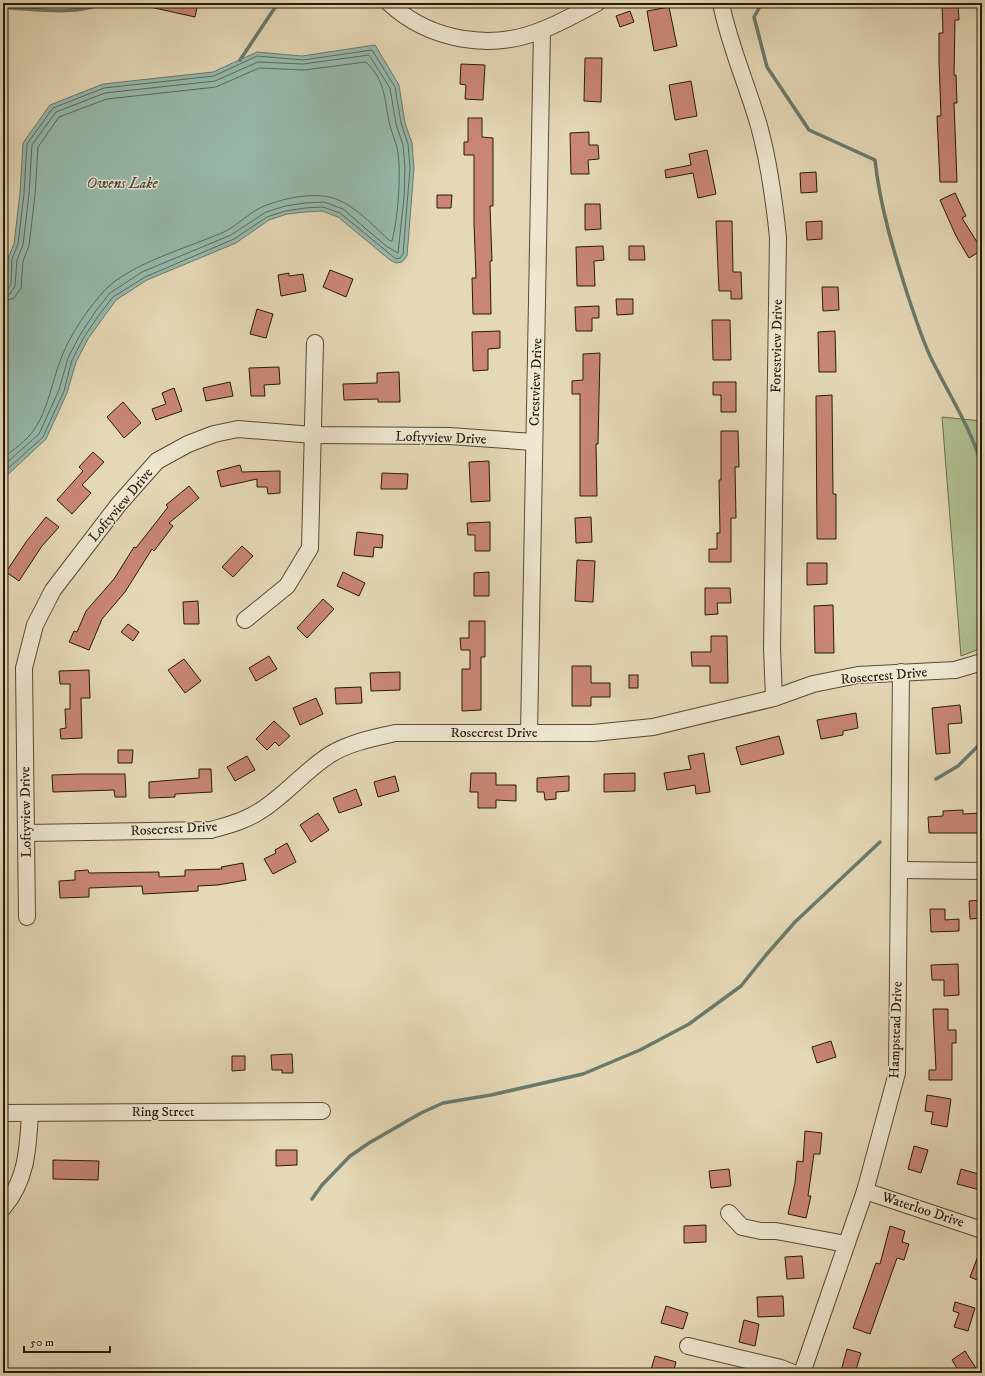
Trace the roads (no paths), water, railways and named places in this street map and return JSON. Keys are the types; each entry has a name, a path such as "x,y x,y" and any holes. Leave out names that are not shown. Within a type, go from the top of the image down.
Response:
{"street":[{"path":"389,3 410,20 427,29 450,37 478,41 502,41 542,30 597,3"},
{"name":"Forestview Drive","path":"721,3 734,53 758,125 771,173 778,237 772,648 774,698"},
{"name":"Crestview Drive","path":"529,733 534,442 539,317 542,30"},
{"path":"245,620 287,586 310,548 315,343"},
{"name":"Loftyview Drive","path":"27,917 24,668 35,625 53,590 119,504 157,461 188,444 214,434 238,429 313,435 449,436 534,442"},
{"name":"Rosecrest Drive","path":"26,833 211,830 240,822 261,811 285,792 303,774 332,754 366,740 395,733 593,733 653,727 774,698 813,684 858,676 901,672 956,670 982,662"},
{"name":"Hampstead Drive","path":"802,1373 865,1190 897,1073 901,672"},
{"path":"899,870 982,871"},
{"name":"Ring Street","path":"3,1113 322,1111"},
{"path":"3,1208 14,1196 27,1158 30,1113"},
{"name":"Waterloo Drive","path":"865,1190 982,1230"},
{"path":"729,1213 742,1227 761,1231 776,1231 846,1244"},
{"path":"688,1346 781,1368 793,1373"}],"water":[{"name":"Owens Lake","path":"375,45 399,85 405,123 412,143 414,168 407,256 402,262 396,263 390,260 338,217 322,211 305,212 287,214 269,220 236,243 147,280 116,300 88,339 76,362 67,393 46,439 3,479 3,289 7,283 8,258 14,244 20,193 23,143 50,105 103,84 213,72 257,52 302,56"}],"waterway":[{"path":"3,4 10,8 58,11 82,9 105,3"},
{"path":"240,60 274,9 281,3"},
{"path":"762,3 754,17 767,67 809,130 875,160 880,194 892,244 918,325 930,356 971,437 982,466"},
{"path":"936,779 958,766 982,742"},
{"path":"312,1199 322,1185 350,1156 369,1143 421,1113 443,1103 491,1095 583,1074 640,1050 689,1024 741,986 795,922 880,842"}]}
